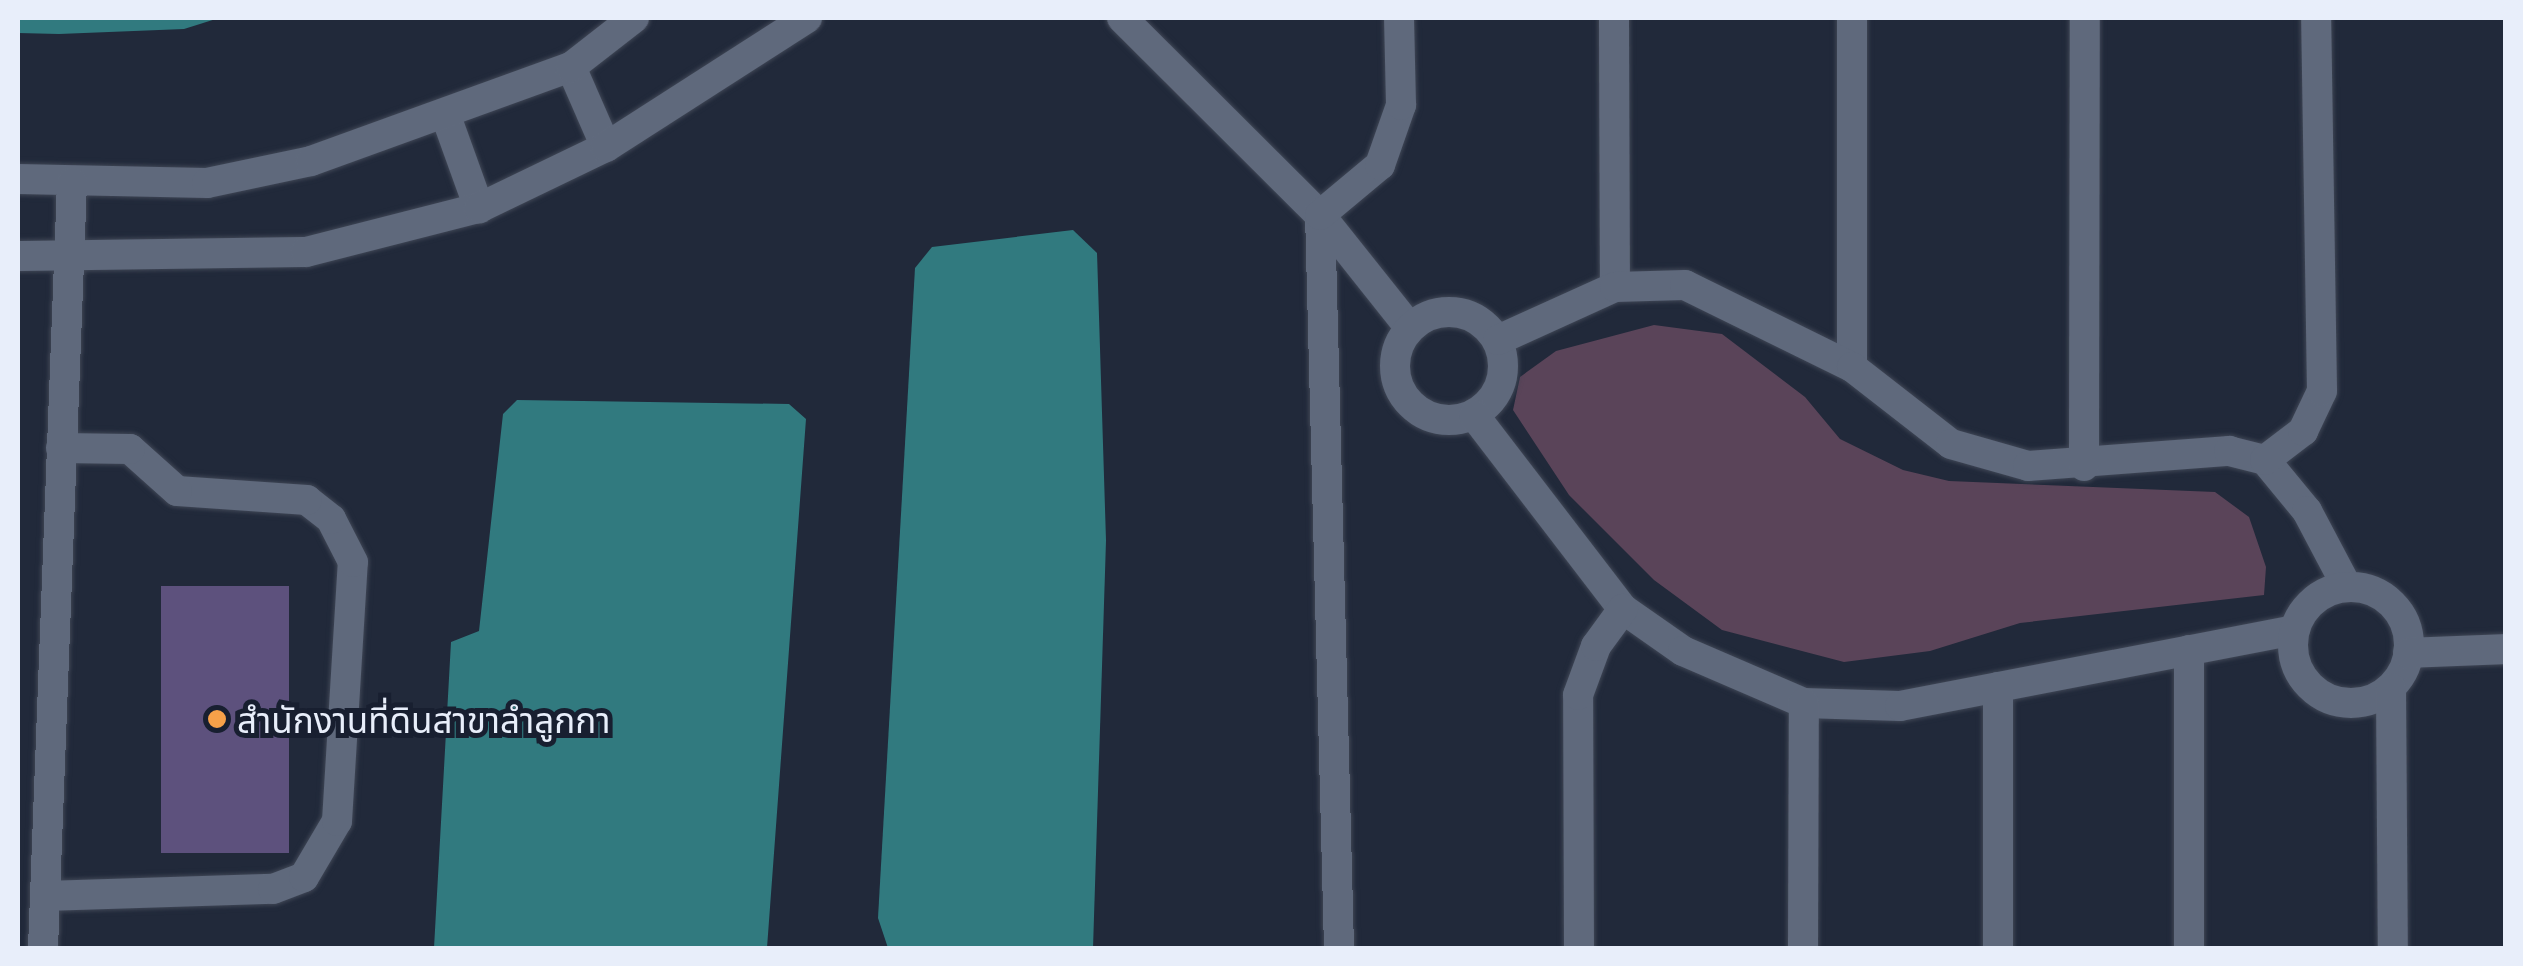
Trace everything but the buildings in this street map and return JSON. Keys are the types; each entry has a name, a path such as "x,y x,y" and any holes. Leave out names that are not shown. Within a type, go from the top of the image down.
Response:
{"street":[{"path":"18,179 206,183 447,119 571,67 634,18"},
{"path":"18,256 72,260 306,252 479,208 606,147 807,18"},
{"path":"1122,18 1320,215 1410,328"},
{"path":"1320,215 1380,165 1401,105 1399,18"},
{"path":"1614,18 1614,287"},
{"path":"1852,18 1852,368"},
{"path":"2084,466 2085,18"},
{"path":"2266,460 2303,431 2322,391 2316,18"},
{"path":"571,67 606,147"},
{"path":"447,119 479,208"},
{"path":"42,948 72,260 72,182"},
{"path":"1320,215 1339,948"},
{"path":"1498,340 1614,287 1685,285 1852,368 1951,444 2028,466 2084,466 2229,451 2266,460 2307,511 2347,587"},
{"path":"1474,415 1429,417 1401,393 1395,359 1410,328 1456,312 1498,340"},
{"path":"1474,415 1502,378 1498,340"},
{"path":"1474,415 1623,610 1683,651 1804,703 1900,706 2295,630"},
{"path":"45,896 273,889 304,877 338,821 353,562 331,519 306,500 177,491 130,450 61,448"},
{"path":"2390,688 2360,703 2327,699 2295,662 2295,630 2314,600 2347,587 2393,604 2408,653 2390,688 2393,948"},
{"path":"1580,948 1578,695 1596,646 1623,610"},
{"path":"2408,653 2506,649"},
{"path":"2189,650 2189,948"},
{"path":"1998,687 1998,948"},
{"path":"1802,948 1804,703"}],"shaded area":[{"path":"18,18 219,18 184,29 59,34 18,33"},
{"path":"1073,230 1097,253 1106,541 1093,948 888,948 878,918 915,268 932,247"},
{"path":"1654,325 1722,334 1805,397 1840,439 1903,470 1949,481 2215,492 2249,517 2266,567 2264,595 2020,623 1930,651 1844,662 1722,630 1654,580 1569,495 1513,410 1520,377 1556,351"},
{"path":"517,400 789,404 806,419 767,948 434,948 451,642 479,631 503,414"}],"place":[{"name":"สำนักงานที่ดินสาขาลำลูกกา","path":"217,719"}]}
